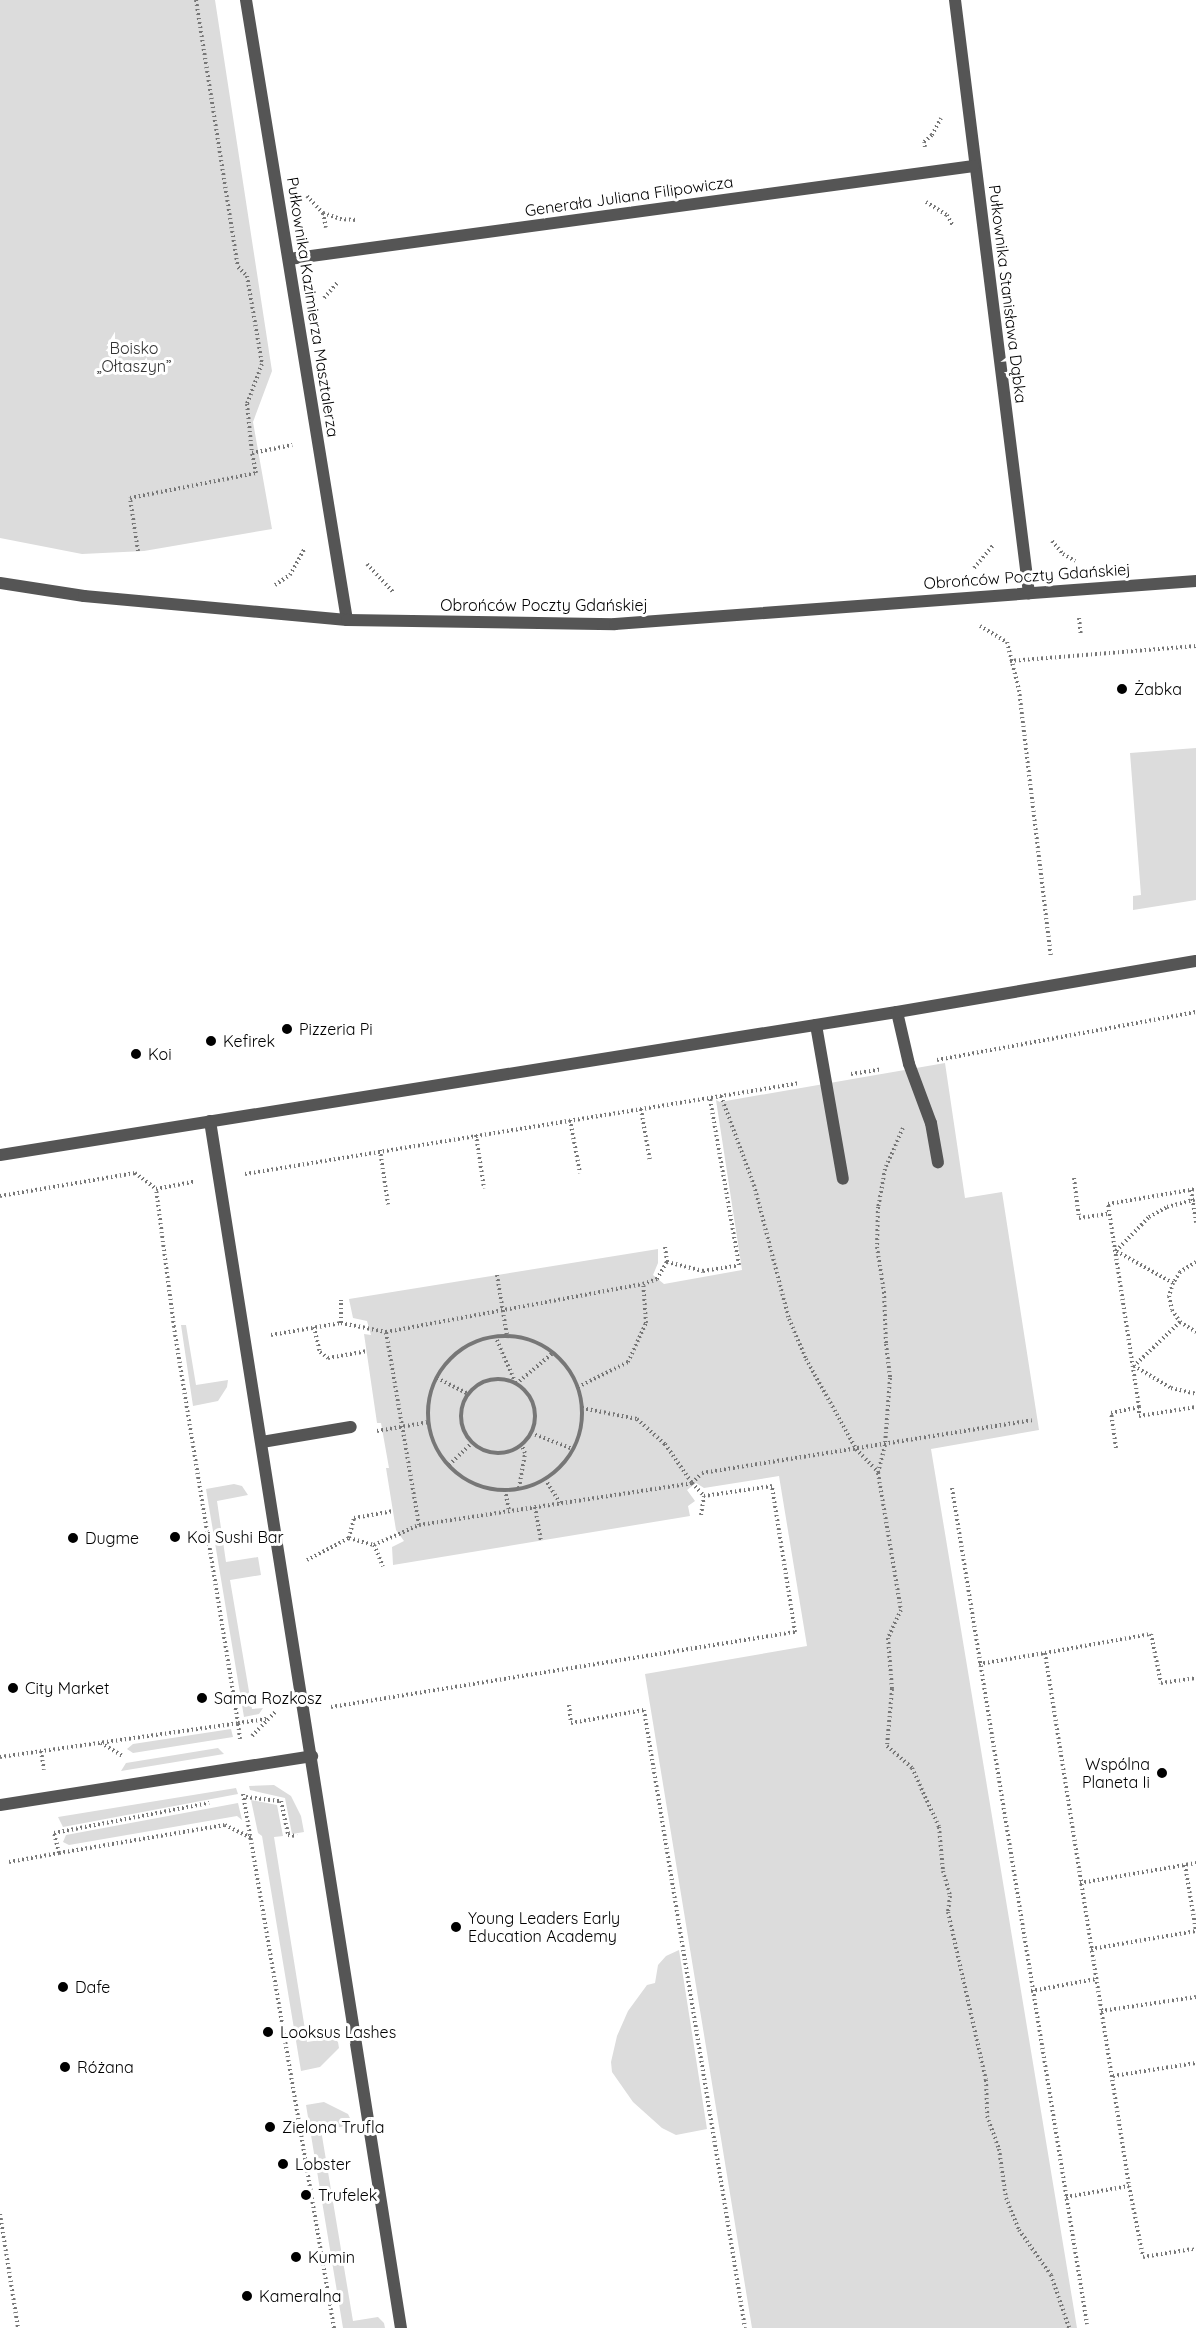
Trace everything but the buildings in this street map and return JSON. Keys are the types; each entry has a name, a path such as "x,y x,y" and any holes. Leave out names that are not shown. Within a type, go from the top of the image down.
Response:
{"street":[{"name":"Pułkownika Kazimierza Masztalerza","path":"246,0 346,620"},
{"name":"Pułkownika Stanisława Dąbka","path":"955,0 1029,593"},
{"name":"Generała Juliana Filipowicza","path":"289,259 974,166"},
{"name":"Obrońców Poczty Gdańskiej","path":"0,583 84,596 346,620 615,624 1196,580"},
{"path":"0,1155 897,1012 1196,961"},
{"path":"897,1012 909,1064 932,1123 938,1162"},
{"path":"816,1025 843,1179"},
{"path":"210,1121 401,2328"},
{"path":"262,1442 351,1427"},
{"path":"0,1805 312,1756"}],"path":[{"path":"138,551 130,498 256,473 247,404 262,364 248,276 238,267 196,0"},
{"path":"933,204 924,142 939,125 942,113"},
{"path":"306,195 323,213 340,219 362,220"},
{"path":"923,201 933,204 947,215 957,232"},
{"path":"322,309 324,297 341,280"},
{"path":"252,453 318,440"},
{"path":"1047,531 1063,554 1080,562"},
{"path":"267,586 275,585 290,575 308,542 333,539"},
{"path":"965,572 981,562 989,551"},
{"path":"364,560 376,576 398,596"},
{"path":"971,621 1007,642 1020,701 1048,936"},
{"path":"1010,661 1196,646"},
{"path":"156,1189 380,1150 710,1098 1196,1012"},
{"path":"920,1094 885,1169 878,1207 877,1248 884,1292 890,1378 885,1444 878,1473 901,1610 888,1638 892,1689 887,1746 912,1768 939,1827 943,1871 950,1896 948,1912 986,2080 987,2116 999,2149 1006,2198 1019,2230 1051,2275 1069,2328"},
{"path":"721,1096 754,1185 789,1319 806,1359 856,1449 878,1473"},
{"path":"667,1262 703,1271 739,1265 710,1098"},
{"path":"641,1109 650,1161"},
{"path":"570,1120 580,1173"},
{"path":"476,1135 484,1188"},
{"path":"380,1150 388,1204"},
{"path":"0,1196 135,1173 156,1189 176,1338 240,1737"},
{"path":"1074,1178 1079,1218 1109,1214"},
{"path":"1196,1223 1194,1190 1108,1204 1134,1366 1139,1416 1196,1407"},
{"path":"1116,1251 1149,1217 1167,1207 1194,1199"},
{"path":"264,1336 341,1323 386,1332 643,1284 657,1279 667,1262 665,1247"},
{"path":"1116,1251 1173,1282"},
{"path":"1196,1262 1180,1272 1173,1282 1169,1296 1172,1310 1180,1322 1196,1332"},
{"path":"497,1275 507,1336"},
{"path":"578,1387 628,1362 646,1323 643,1284"},
{"path":"341,1300 341,1323"},
{"path":"1134,1366 1180,1322"},
{"path":"314,1327 320,1352 328,1358 367,1351"},
{"path":"386,1332 418,1525"},
{"path":"495,1336 516,1384"},
{"path":"495,1336 536,1342 554,1353 568,1369 578,1387 582,1408 580,1429 573,1449 561,1466 545,1479 505,1490 484,1487 465,1479 449,1465 437,1448 429,1422 428,1407 437,1377 456,1353 474,1342 495,1336"},
{"path":"516,1384 554,1353"},
{"path":"1134,1366 1171,1388 1196,1394"},
{"path":"437,1377 468,1394"},
{"path":"497,1378 516,1384 532,1398 535,1411 531,1433 521,1445 506,1452 491,1452 473,1442 466,1435 461,1420 462,1405 468,1394 482,1382 497,1378"},
{"path":"1116,1448 1111,1413 1139,1407"},
{"path":"582,1408 637,1419 665,1444 692,1483 704,1496"},
{"path":"281,1564 306,1560 349,1538 374,1545 418,1525 692,1483 702,1473 1032,1420"},
{"path":"351,1427 361,1434 429,1422"},
{"path":"531,1433 573,1449"},
{"path":"449,1465 473,1442"},
{"path":"519,1488 525,1453 521,1445"},
{"path":"545,1479 560,1503"},
{"path":"234,1742 248,1740 277,1711 305,1710 795,1632 772,1486 704,1496"},
{"path":"952,1488 1031,1991 1087,2324"},
{"path":"505,1490 509,1511"},
{"path":"700,1515 704,1496"},
{"path":"535,1507 541,1541"},
{"path":"349,1538 354,1518 393,1511"},
{"path":"374,1545 383,1566"},
{"path":"979,1664 1151,1634 1161,1683 1196,1677"},
{"path":"1045,1653 1129,2186 1143,2257 1192,2249 1196,2251"},
{"path":"568,1705 571,1723 644,1710 745,2328"},
{"path":"0,1757 268,1719"},
{"path":"233,1799 244,1797 281,1801 288,1835 291,1837 324,1832"},
{"path":"59,1853 54,1833 210,1803"},
{"path":"246,1810 334,2328"},
{"path":"9,1862 225,1825 252,1838"},
{"path":"1080,1883 1196,1863"},
{"path":"1091,1948 1196,1931 1185,1865"},
{"path":"1031,1991 1096,1979"},
{"path":"1101,2011 1196,1997"},
{"path":"1113,2076 1196,2063"},
{"path":"1065,2197 1129,2186"},
{"path":"0,2214 18,2328"}],"green space":[{"name":"Boisko „Ołtaszyn”","path":"0,0 215,0 272,371 253,422 272,529 144,551 82,554 0,538"},
{"path":"1196,748 1196,900 1133,910 1133,896 1141,895 1130,753"},
{"path":"945,1063 965,1198 1002,1192 1039,1430 931,1449 1077,2328 752,2328 645,1674 807,1646 779,1476 704,1488 696,1483 687,1490 695,1501 688,1506 690,1516 393,1565 392,1547 404,1541 396,1530 386,1468 389,1468 381,1423 377,1423 364,1334 371,1335 367,1321 353,1318 349,1299 658,1249 658,1263 653,1275 664,1284 742,1270 716,1100 720,1102"},
{"path":"181,1325 186,1325 196,1385 228,1380 227,1387 218,1401 193,1406"},
{"path":"234,1484 242,1486 248,1495 217,1501 226,1562 258,1557 261,1575 230,1580 252,1709 263,1708 259,1714 244,1717 206,1489"},
{"path":"231,1729 233,1737 133,1753 127,1749 133,1744"},
{"path":"218,1748 224,1754 121,1771 126,1763"},
{"path":"274,1785 291,1796 301,1816 304,1832 292,1834 285,1798 250,1790 249,1786"},
{"path":"236,1788 238,1794 63,1827 58,1817"},
{"path":"251,1800 277,1805 283,1836 274,1837 307,2042 333,2038 338,2042 339,2048 320,2067 301,2071 262,1836 258,1833"},
{"path":"238,1803 242,1820 237,1816 69,1845 63,1842 66,1835"},
{"path":"679,1950 707,2129 676,2135 662,2128 633,2102 612,2072 611,2062 617,2036 628,2011 647,1985 655,1983 658,1965 666,1956"},
{"path":"324,2102 348,2114 351,2120 347,2126 321,2130 353,2321 378,2317 384,2323 385,2328 343,2328 306,2105"}],"place":[{"name":"Żabka","path":"1122,689"},
{"name":"Pizzeria Pi","path":"287,1029"},
{"name":"Kefirek","path":"211,1041"},
{"name":"Koi","path":"136,1054"},
{"name":"Koi Sushi Bar","path":"175,1537"},
{"name":"Dugme","path":"73,1538"},
{"name":"City Market","path":"13,1688"},
{"name":"Sama Rozkosz","path":"202,1698"},
{"name":"Wspólna Planeta Ii","path":"1162,1773"},
{"name":"Young Leaders Early Education Academy","path":"456,1927"},
{"name":"Dafe","path":"63,1987"},
{"name":"Looksus Lashes","path":"268,2032"},
{"name":"Różana","path":"65,2067"},
{"name":"Zielona Trufla","path":"270,2127"},
{"name":"Lobster","path":"283,2164"},
{"name":"Trufelek","path":"306,2195"},
{"name":"Kumin","path":"296,2257"},
{"name":"Kameralna","path":"247,2296"}]}
